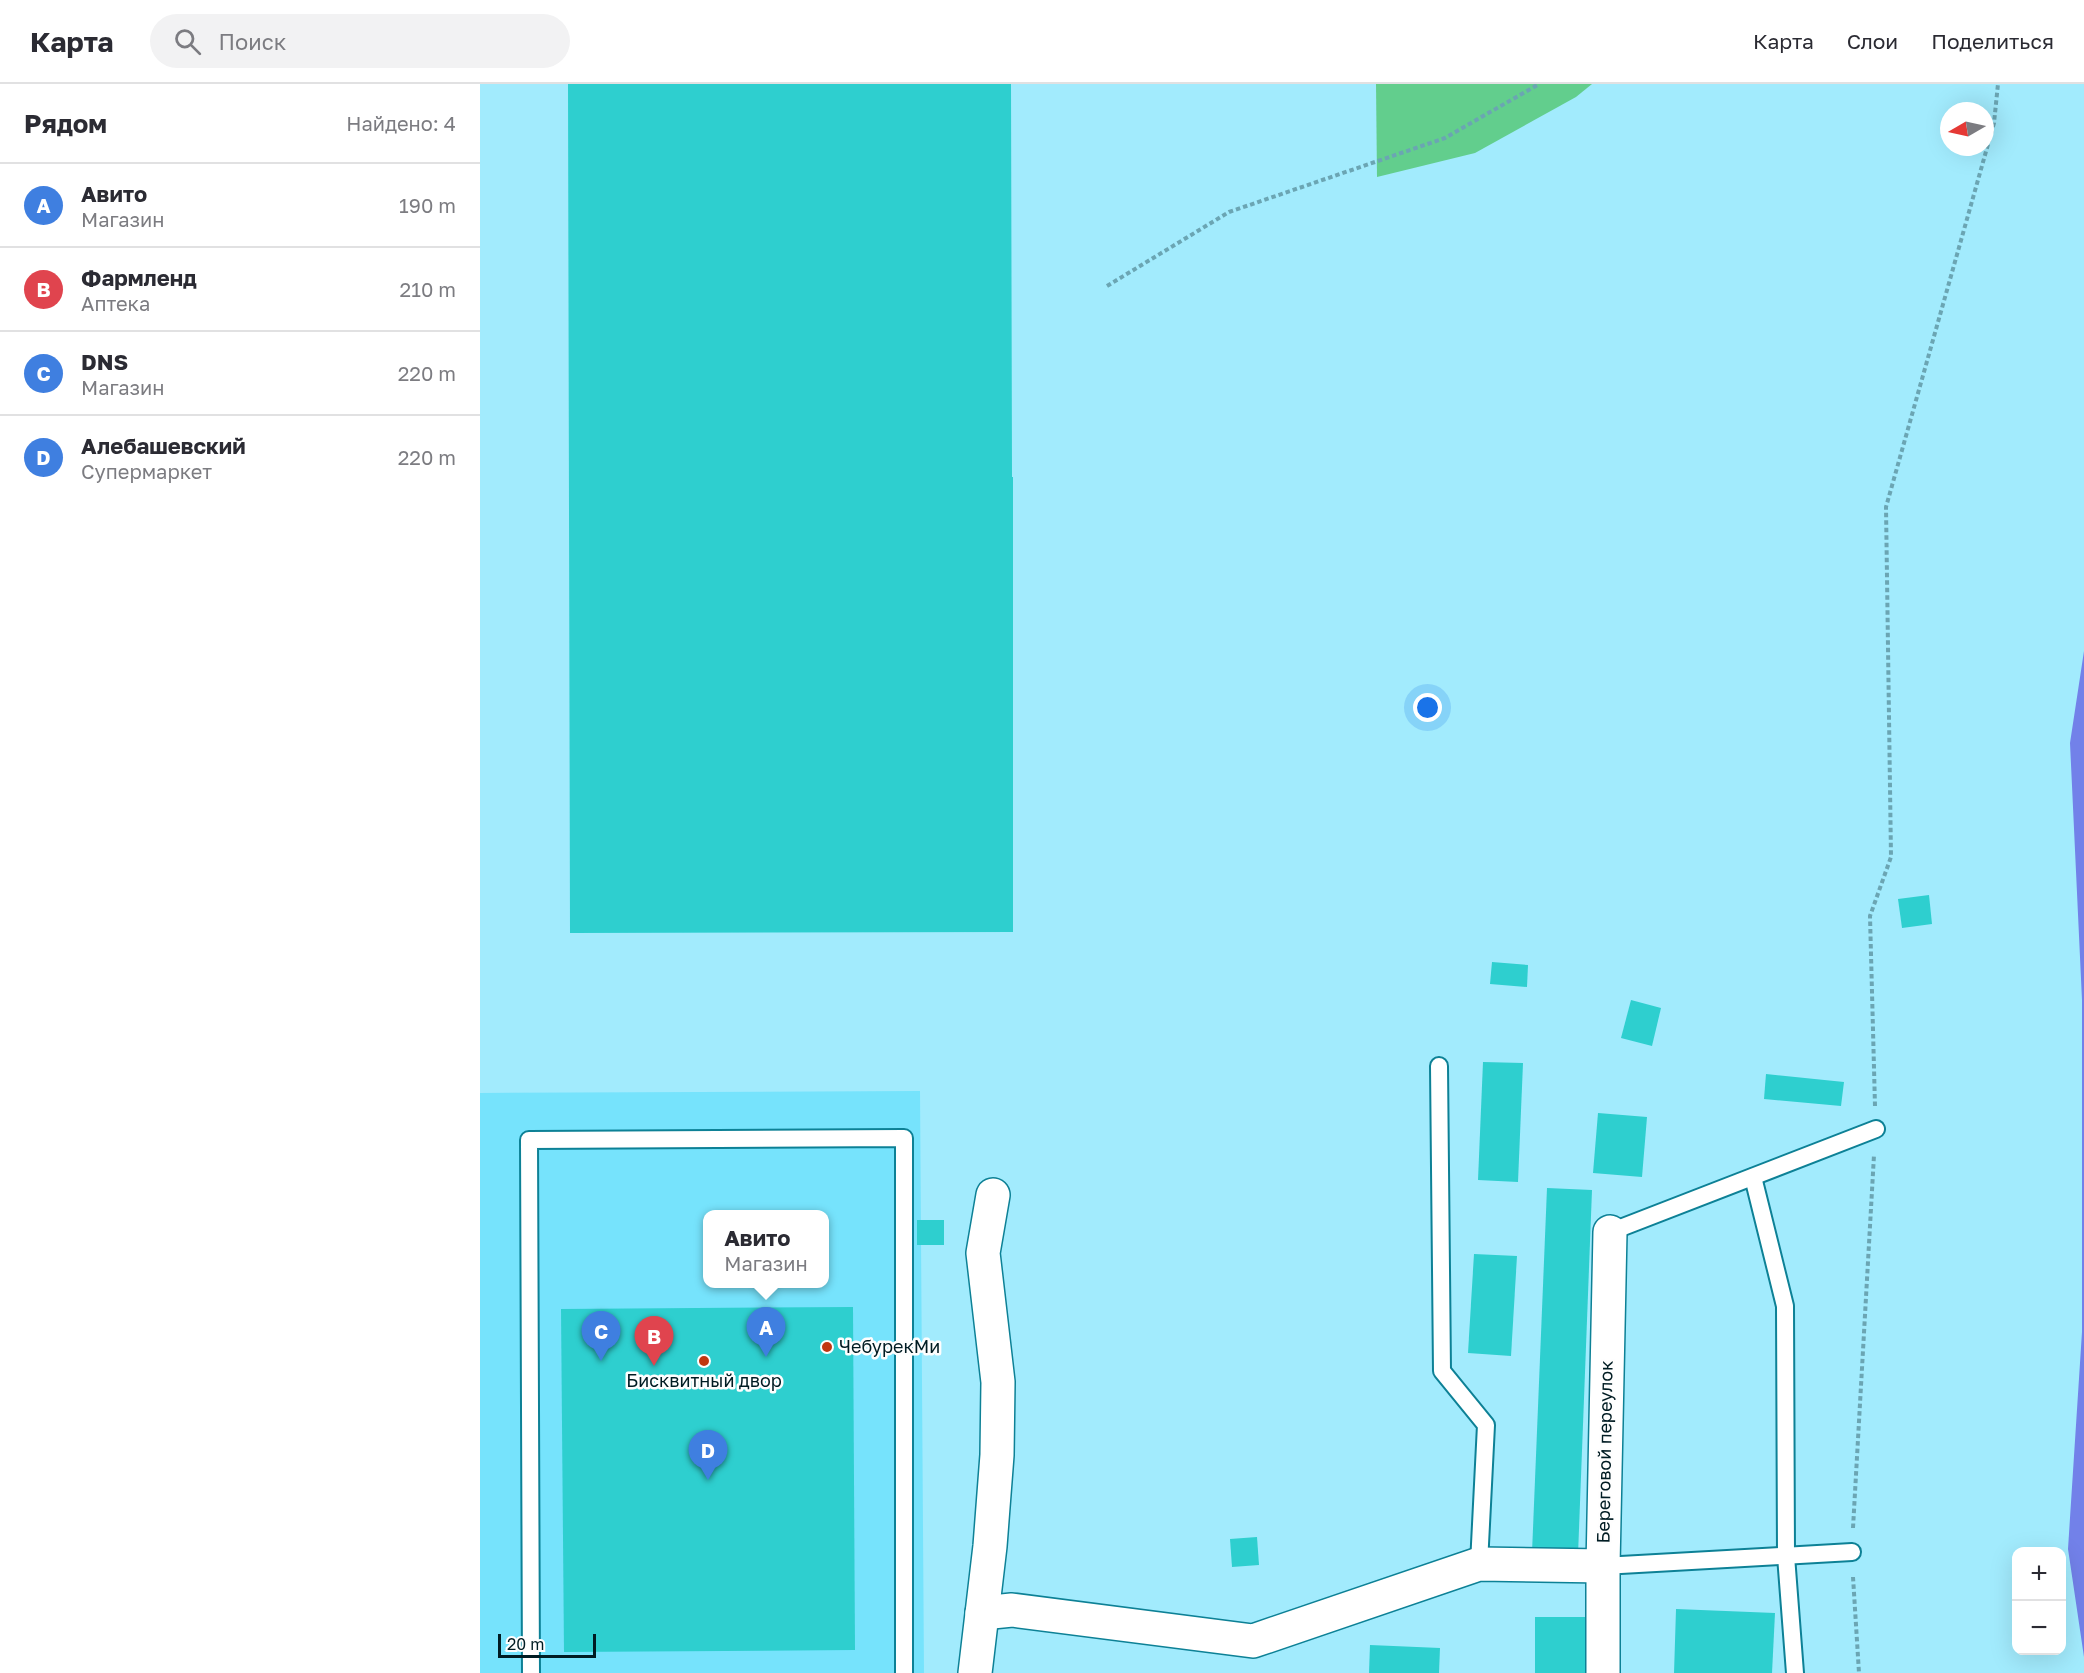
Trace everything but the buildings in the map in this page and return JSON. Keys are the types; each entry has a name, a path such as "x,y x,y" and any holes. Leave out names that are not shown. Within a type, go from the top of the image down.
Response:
{"street":[{"path":"975,1673 990,1546 997,1455 998,1382 983,1254 993,1195"},
{"name":"Береговой переулок","path":"1603,1673 1603,1566 1611,1232"},
{"path":"982,1613 1012,1610 1253,1641 1479,1564 1603,1566"}],"lane":[{"path":"1439,1066 1442,1371 1486,1425 1479,1564"},
{"path":"1611,1232 1876,1129"},
{"path":"531,1673 529,1140 904,1138 904,1673"},
{"path":"1753,1177 1785,1306 1786,1556 1795,1673"},
{"path":"1603,1566 1852,1552"}],"path":[{"path":"1107,286 1229,212 1445,138 1539,84"},
{"path":"1859,1673 1852,1552 1876,1129 1870,916 1891,857 1886,507 1994,123 1998,84"}],"shaded area":[{"path":"920,1091 924,1673 480,1673 480,1093"}],"green space":[{"path":"1376,84 1592,84 1576,97 1475,153 1377,177"}],"water":[{"path":"2084,651 2084,1657 2068,1549 2082,1332 2082,1000 2070,743"}],"place":[{"name":"ЧебурекМи","path":"827,1347"},
{"name":"Авито","path":"766,1357"},
{"name":"DNS","path":"601,1361"},
{"name":"Бисквитный двор","path":"704,1361"},
{"name":"Фармленд","path":"654,1366"},
{"name":"Алебашевский","path":"708,1480"}]}
